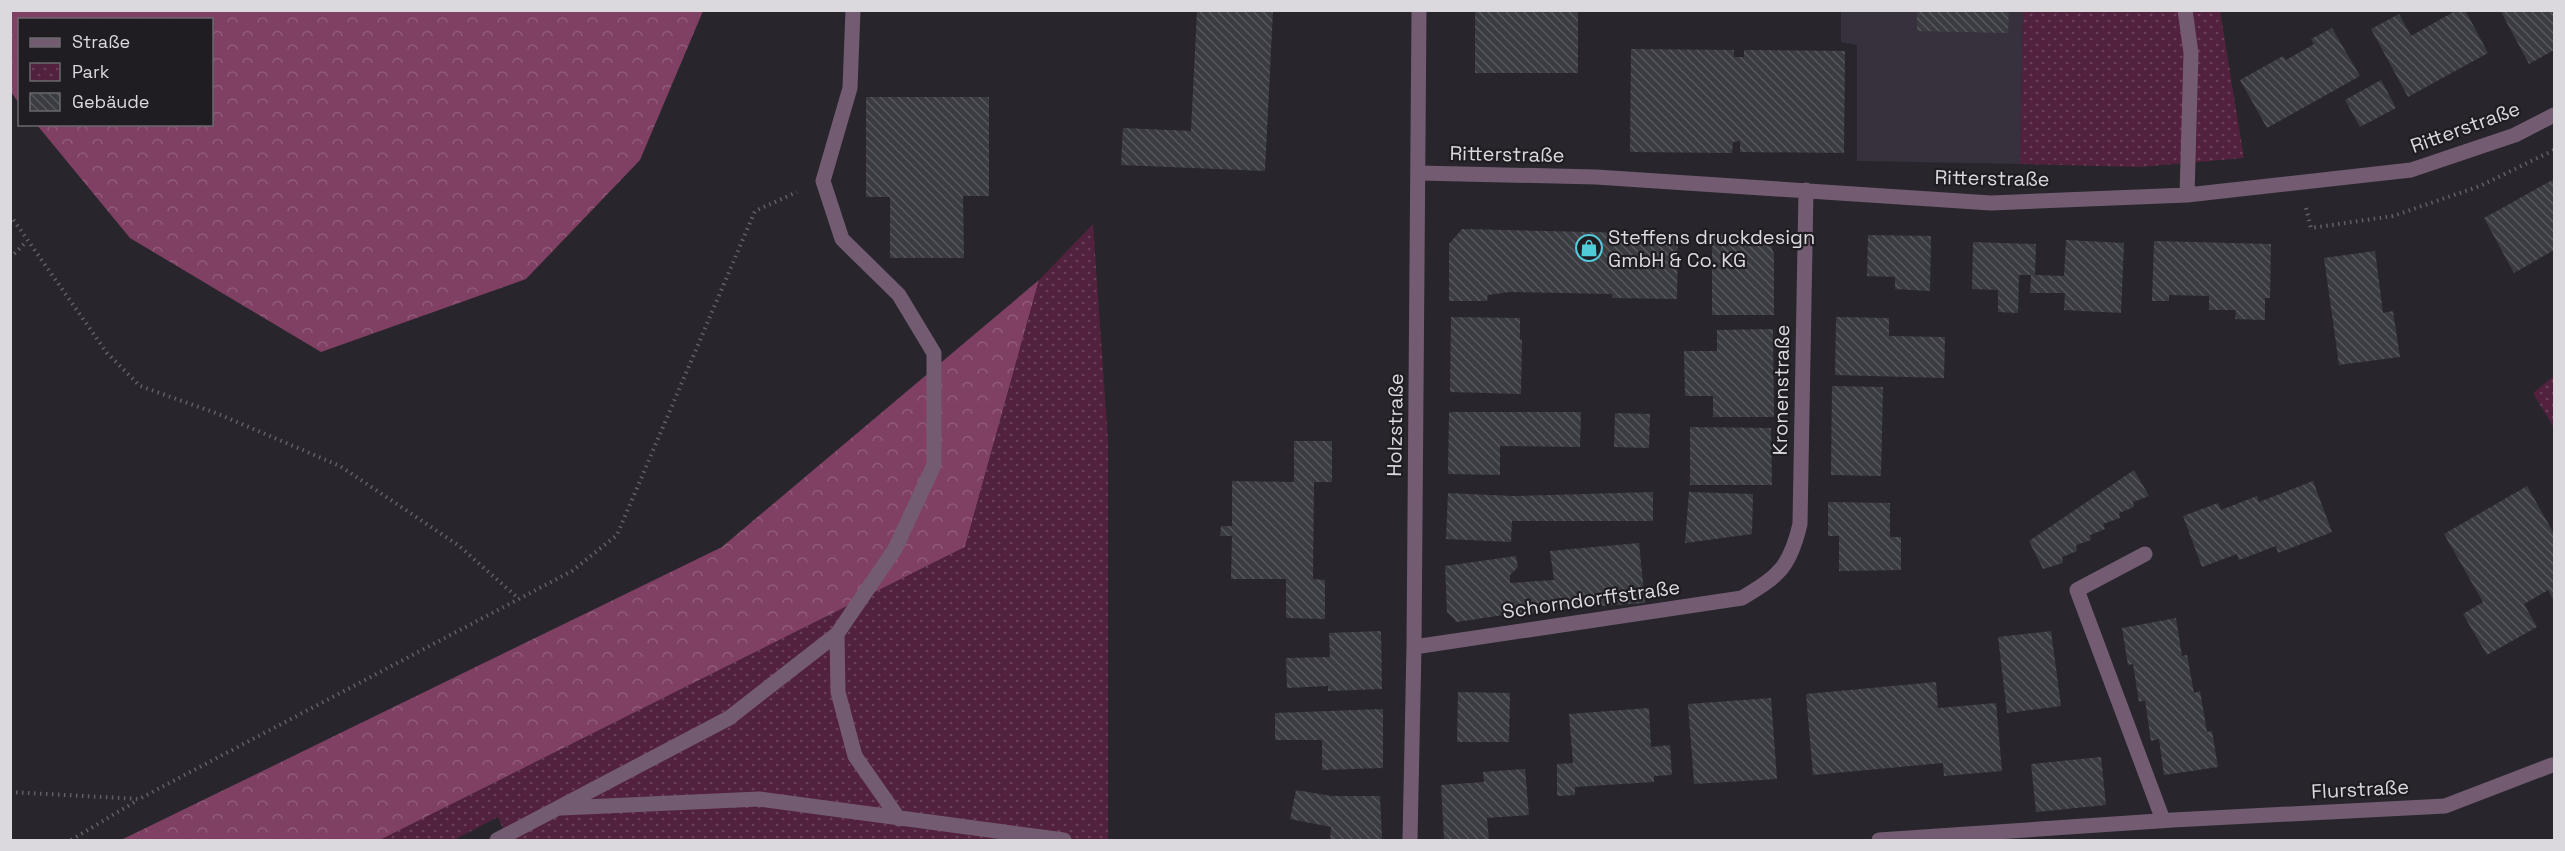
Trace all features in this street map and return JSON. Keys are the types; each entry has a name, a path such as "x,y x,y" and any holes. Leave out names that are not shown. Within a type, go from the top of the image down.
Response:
{"street":[{"path":"497,840 729,718 837,634 895,549 934,465 934,353 899,295 842,239 823,181 850,88 853,10"},
{"name":"Holzstraße","path":"1410,840 1414,647 1419,10"},
{"path":"2185,10 2191,53 2187,195"},
{"name":"Ritterstraße","path":"1419,173 1596,177 1990,202 2187,195 2411,170 2515,135 2554,115"},
{"name":"Kronenstraße","path":"1770,582 1793,553 1800,524 1806,190"},
{"path":"2145,554 2077,590 2163,820"},
{"name":"Schorndorffstraße","path":"1414,647 1742,598 1770,582"},
{"path":"837,634 838,692 855,756 899,819"},
{"name":"Flurstraße","path":"1878,840 2163,820 2445,806 2552,765"},
{"path":"556,809 759,799 1064,840"}],"path":[{"path":"71,840 138,799 572,571 617,535 755,211 823,181"},
{"path":"10,215 106,353 140,386 216,413 340,466 458,545 518,598"},
{"path":"10,258 27,241"},
{"path":"10,792 138,799"}],"shaded area":[{"path":"1841,11 2023,11 2020,164 1857,161 1857,45 1841,42"}],"green space":[{"path":"11,10 703,11 640,160 526,279 321,352 130,238 38,126 213,126 213,18 18,18 18,102 11,92"},
{"path":"2023,11 2220,11 2244,158 2140,167 2020,164"},
{"path":"1093,224 1108,441 1108,840 508,840 498,817 454,840 380,840 965,547 1039,280"},
{"path":"1039,280 965,547 380,840 121,840 722,547"},
{"path":"2554,376 2554,428 2533,393"}],"building":[{"path":"1197,10 1273,10 1265,171 1121,165 1123,128 1191,131"},
{"path":"1475,10 1578,10 1578,73 1475,73"},
{"path":"1917,10 2009,10 2008,33 1917,31"},
{"path":"2457,10 2465,10 2488,53 2408,97 2371,29 2399,14 2411,36"},
{"path":"2500,10 2554,10 2554,50 2529,64"},
{"path":"2332,28 2360,76 2267,128 2240,80 2283,56 2286,60 2314,44 2311,39"},
{"path":"1631,49 1734,50 1734,57 1744,57 1744,50 1845,51 1844,153 1740,152 1740,141 1733,142 1732,153 1630,152"},
{"path":"2381,80 2396,108 2360,127 2345,100"},
{"path":"866,97 989,97 989,196 963,196 964,258 890,258 890,197 866,197"},
{"path":"2554,179 2554,250 2514,273 2484,218"},
{"path":"1462,229 1678,234 1677,299 1612,298 1612,294 1509,292 1488,295 1487,301 1449,301 1449,244"},
{"path":"1712,234 1758,234 1770,243 1774,254 1774,315 1712,315"},
{"path":"1868,235 1931,236 1930,291 1895,289 1895,277 1867,276"},
{"path":"2066,240 2124,243 2121,313 2064,310 2065,293 2030,293 2031,275 2019,275 2018,313 1998,312 1998,290 1972,289 1973,242 2036,244 2035,275 2064,276"},
{"path":"2154,241 2271,244 2270,298 2265,298 2265,320 2235,319 2236,310 2209,310 2209,296 2169,295 2169,301 2152,301"},
{"path":"2375,251 2383,313 2393,311 2400,357 2339,365 2324,258"},
{"path":"1451,317 1520,318 1521,394 1450,392"},
{"path":"1836,317 1889,318 1889,336 1945,337 1944,378 1835,375"},
{"path":"1773,329 1774,417 1713,417 1713,396 1685,396 1684,351 1717,351 1717,330"},
{"path":"1832,386 1883,387 1881,476 1831,475"},
{"path":"1449,412 1581,412 1580,447 1500,446 1500,475 1448,474"},
{"path":"1615,413 1650,414 1649,448 1614,447"},
{"path":"1690,427 1771,428 1772,485 1690,485"},
{"path":"1294,441 1332,441 1332,482 1314,482 1313,579 1325,580 1325,619 1286,618 1286,579 1231,579 1232,536 1220,536 1221,526 1232,526 1232,481 1294,482"},
{"path":"2134,470 2149,496 2133,502 2134,507 2119,513 2120,518 2103,524 2105,529 2090,535 2091,540 2076,545 2077,551 2062,557 2063,563 2043,569 2029,541"},
{"path":"2313,481 2332,532 2278,553 2276,546 2239,560 2237,554 2202,567 2183,516 2218,503 2221,510 2257,496 2259,502"},
{"path":"2527,486 2554,534 2554,601 2548,590 2524,604 2537,627 2487,655 2463,614 2483,602 2444,534"},
{"path":"1653,492 1653,521 1512,521 1511,542 1446,539 1448,493 1513,496"},
{"path":"1689,492 1753,494 1752,534 1685,543"},
{"path":"1828,502 1890,503 1890,537 1901,537 1901,570 1839,571 1839,536 1828,536"},
{"path":"1639,543 1645,603 1557,609 1551,613 1510,614 1457,622 1447,612 1445,566 1516,556 1518,567 1510,575 1510,583 1554,580 1550,551"},
{"path":"2176,618 2182,656 2187,655 2194,693 2200,691 2207,732 2212,731 2218,767 2164,775 2159,739 2151,741 2145,700 2139,702 2133,664 2128,665 2122,628"},
{"path":"1381,631 1382,689 1328,691 1328,686 1287,688 1286,658 1330,657 1329,633"},
{"path":"2051,631 2061,706 2007,713 1998,637"},
{"path":"1936,682 1938,708 1996,703 2002,771 1944,776 1943,763 1813,775 1806,694"},
{"path":"1458,692 1510,693 1509,742 1457,742"},
{"path":"1771,698 1777,779 1694,784 1688,704"},
{"path":"1649,708 1651,747 1670,745 1672,775 1654,776 1654,782 1575,787 1575,795 1557,796 1557,764 1573,763 1569,714"},
{"path":"1383,709 1383,768 1322,770 1322,740 1275,740 1275,713"},
{"path":"2101,757 2106,805 2036,812 2031,764"},
{"path":"1525,769 1529,815 1487,818 1489,840 1444,840 1441,785 1484,782 1483,772"},
{"path":"1296,790 1331,796 1380,796 1382,839 1330,840 1331,827 1290,819"}],"place":[{"name":"Steffens druckdesign GmbH & Co. KG","path":"1589,248"}]}
